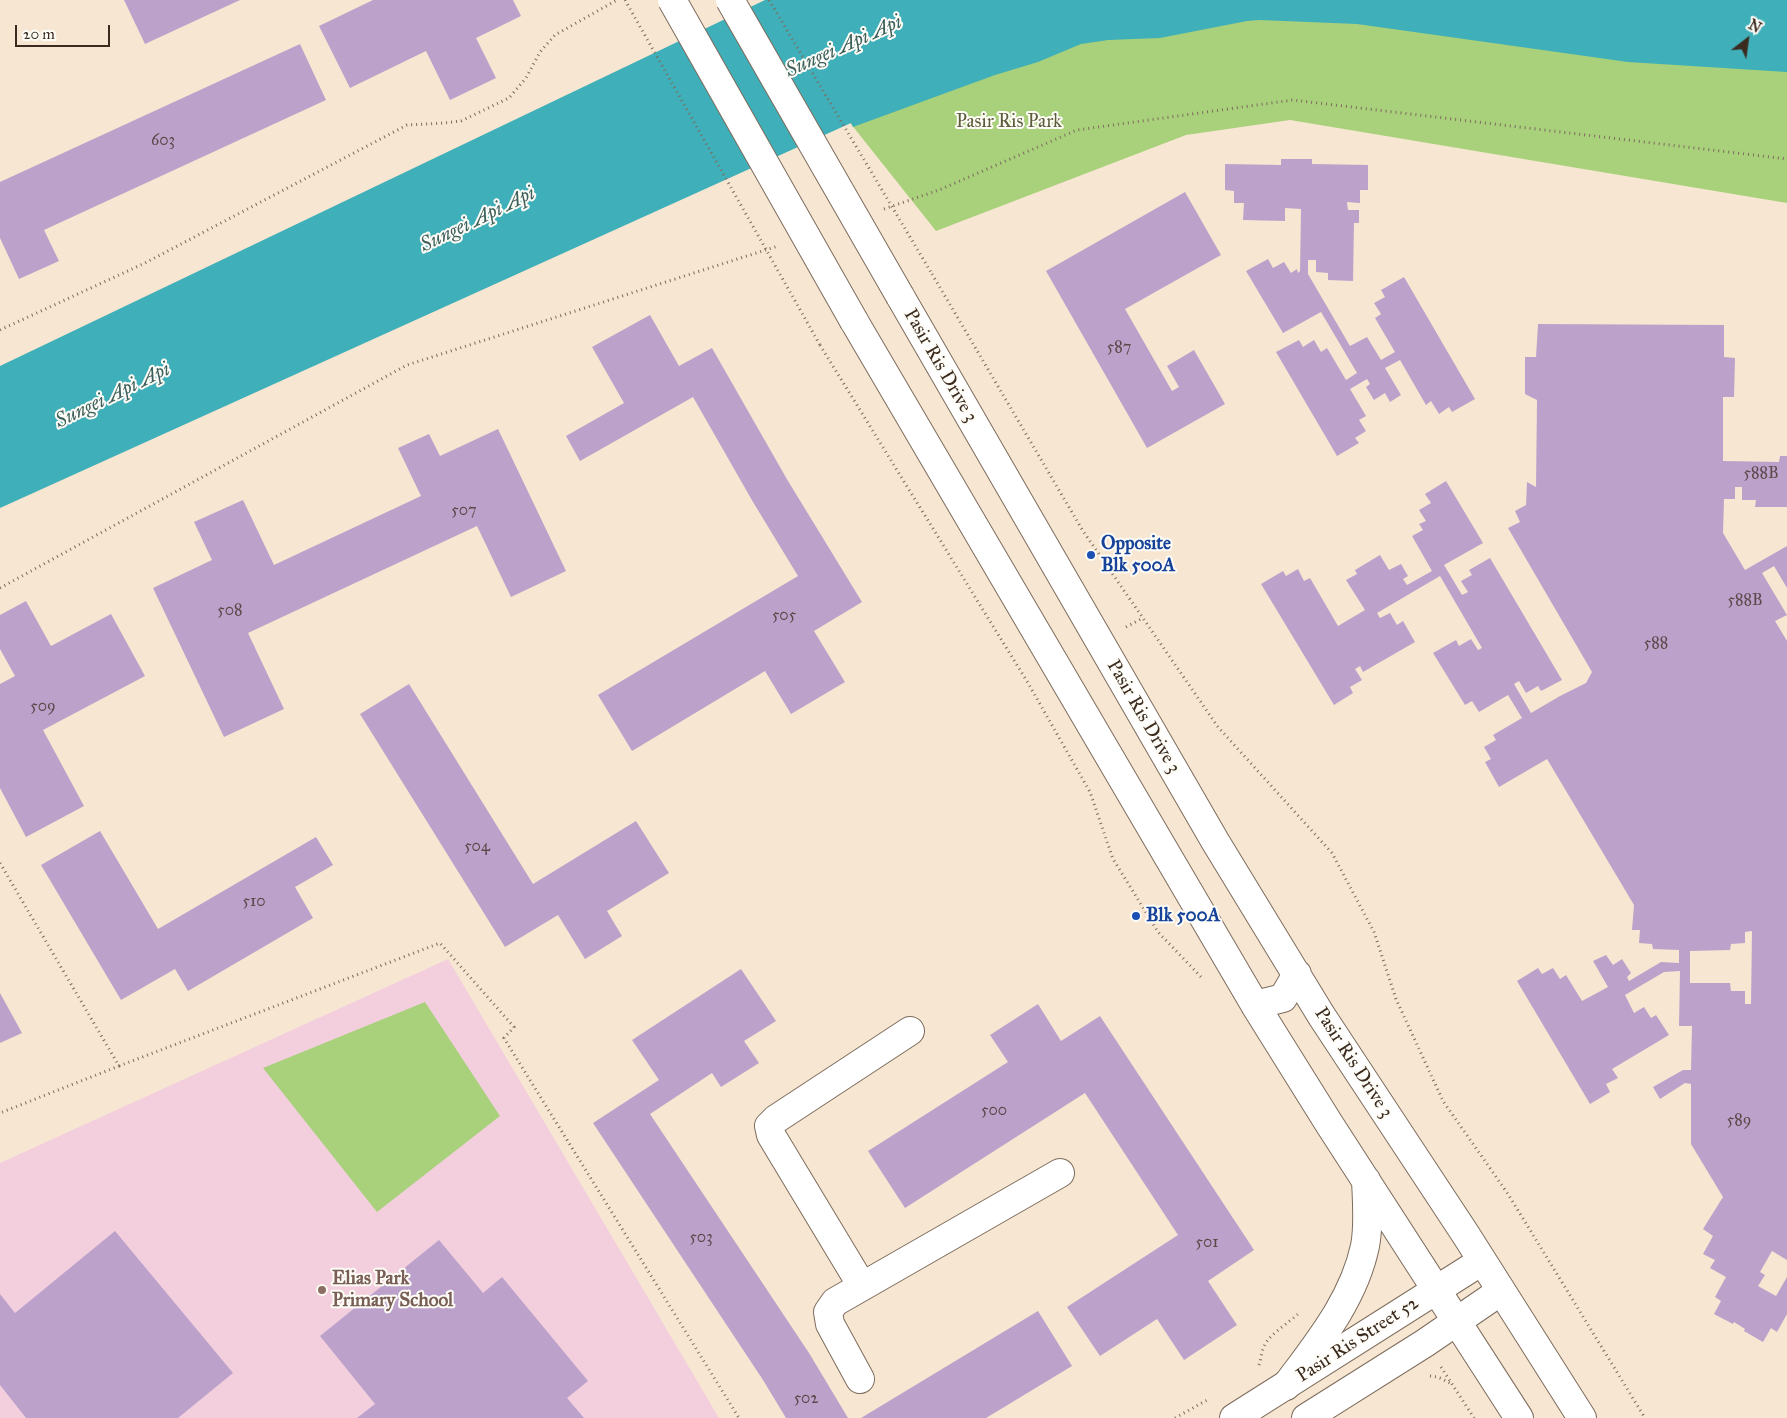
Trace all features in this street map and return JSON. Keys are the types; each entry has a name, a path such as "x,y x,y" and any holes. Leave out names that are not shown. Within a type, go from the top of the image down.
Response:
{"main road":[{"path":"672,0 854,320 1255,1005 1519,1418"},
{"name":"Pasir Ris Drive 3","path":"730,0 1215,841 1321,1015 1582,1418"},
{"path":"1255,1005 1283,998 1297,974"},
{"path":"862,1286 771,1135 769,1126 776,1119 910,1031"},
{"path":"860,1379 830,1324 828,1312 835,1302 1060,1173"},
{"path":"1286,1386 1322,1339 1347,1296 1356,1276 1365,1246 1367,1221 1366,1180"},
{"name":"Pasir Ris Street 52","path":"1234,1418 1482,1261"},
{"name":"Pasir Ris Street 52","path":"1306,1418 1501,1292"}],"path":[{"path":"0,330 145,263 407,125 461,121 509,98 526,78 540,52 555,35 617,0"},
{"path":"625,0 820,345 1023,674 1090,792 1113,859 1158,932 1206,983"},
{"path":"770,0 1083,531 1212,719 1332,853 1374,932 1396,999 1443,1101 1508,1194 1645,1418"},
{"path":"0,863 119,1066"},
{"path":"0,1113 440,943 514,1027 504,1038 739,1418"},
{"path":"1255,1371 1260,1365 1263,1349 1269,1337 1301,1312"},
{"path":"1453,1385 1474,1418"},
{"path":"1175,1418 1213,1397"}],"shaded area":[{"name":"Elias Park Primary School","path":"448,959 719,1418 0,1418 0,1163"}],"green space":[{"name":"Pasir Ris Park","path":"1203,0 1787,68 1787,203 1290,120 1186,135 936,231 847,119"},
{"path":"425,1002 500,1116 377,1212 263,1068"}],"water":[{"name":"Sungei Api Api","path":"765,0 1787,0 1787,72 1628,62 1357,24 1259,20 1160,38 1108,40 1081,44 1038,62 995,75 853,127 851,123 0,508 0,366"}],"building":[{"path":"124,0 240,0 145,44"},
{"path":"373,0 513,0 521,16 476,38 496,78 450,100 426,51 350,88 319,26"},
{"path":"300,44 326,100 44,230 59,261 19,279 0,238 0,182"},
{"path":"1281,159 1312,159 1312,164 1368,165 1368,190 1360,190 1360,203 1347,202 1348,210 1359,210 1359,223 1354,223 1353,281 1328,280 1328,273 1316,272 1316,260 1308,260 1308,274 1350,346 1367,337 1381,360 1395,352 1375,318 1381,314 1374,303 1385,297 1381,290 1404,277 1475,399 1452,412 1449,407 1439,414 1431,401 1426,405 1400,360 1385,368 1401,395 1390,402 1385,393 1374,400 1366,387 1370,384 1367,379 1350,389 1366,416 1359,420 1366,431 1355,438 1359,443 1337,456 1276,352 1299,340 1303,347 1314,340 1321,352 1327,348 1346,380 1357,373 1321,312 1283,333 1246,271 1268,259 1273,268 1284,262 1291,273 1297,269 1298,273 1300,271 1301,209 1285,208 1285,221 1243,220 1244,203 1234,203 1234,191 1225,190 1225,164 1281,165"},
{"path":"1185,192 1221,255 1125,309 1172,391 1179,387 1167,366 1194,350 1225,404 1147,448 1046,271"},
{"path":"650,315 679,366 712,348 788,481 862,602 814,631 845,682 791,714 765,671 632,751 598,695 798,576 693,397 580,461 566,436 624,403 592,347"},
{"path":"1538,324 1724,325 1724,357 1735,358 1734,397 1723,397 1723,461 1779,462 1780,456 1787,456 1787,507 1755,507 1756,500 1742,500 1742,487 1735,487 1735,499 1724,499 1723,533 1745,570 1787,546 1787,588 1774,566 1762,573 1787,615 1775,621 1787,641 1787,1260 1772,1251 1760,1272 1765,1275 1758,1286 1776,1296 1787,1277 1787,1314 1777,1332 1771,1328 1763,1342 1744,1331 1745,1329 1734,1322 1733,1324 1714,1314 1721,1301 1715,1297 1726,1277 1710,1268 1715,1260 1703,1254 1713,1236 1703,1229 1723,1197 1691,1144 1691,1084 1685,1083 1660,1099 1653,1087 1683,1070 1691,1070 1692,1026 1679,1026 1680,971 1664,972 1625,995 1634,1013 1644,1007 1651,1018 1656,1015 1669,1035 1612,1069 1618,1078 1606,1084 1610,1092 1590,1104 1517,981 1538,968 1542,974 1553,968 1560,979 1566,975 1582,1001 1608,987 1593,961 1606,955 1613,965 1622,959 1631,973 1627,977 1629,981 1661,962 1679,963 1679,950 1653,949 1652,944 1639,943 1640,930 1632,930 1634,905 1547,759 1499,787 1485,762 1491,759 1484,747 1496,740 1493,735 1522,718 1508,695 1479,712 1472,701 1465,705 1433,653 1456,640 1459,646 1471,639 1478,650 1482,648 1440,576 1377,613 1380,618 1390,613 1397,625 1403,621 1415,642 1363,672 1360,666 1355,669 1362,680 1350,687 1353,693 1334,705 1261,584 1283,571 1286,576 1298,569 1304,581 1310,578 1338,626 1365,610 1346,580 1357,574 1355,570 1380,555 1389,570 1401,564 1408,576 1403,579 1407,585 1432,571 1412,536 1423,530 1419,524 1426,521 1419,510 1431,503 1425,494 1446,481 1483,543 1444,565 1462,595 1468,592 1461,581 1472,575 1469,570 1490,558 1562,680 1541,691 1538,686 1526,693 1519,681 1514,684 1531,713 1586,683 1592,672 1508,528 1520,522 1515,511 1526,505 1527,482 1536,487 1537,400 1525,394 1525,357 1536,357","holes":["1752,931 1751,1004 1745,1004 1745,991 1731,991 1730,983 1690,983 1690,951 1730,950 1731,944 1745,943 1745,932"]},
{"path":"498,429 566,571 511,597 477,526 248,633 284,709 224,737 153,588 212,560 194,522 243,500 274,565 421,496 398,448 429,434 440,456"},
{"path":"26,601 51,646 111,614 145,676 43,730 84,806 26,837 0,788 0,684 15,676 0,649 0,615"},
{"path":"409,684 533,884 636,821 669,873 607,911 622,936 585,959 558,915 505,947 360,714"},
{"path":"100,831 158,929 316,837 333,865 295,887 313,918 188,991 175,969 121,1000 41,865"},
{"path":"741,969 776,1021 744,1041 759,1063 721,1087 712,1073 650,1114 809,1353 848,1418 786,1418 763,1380 593,1123 659,1080 632,1040"},
{"path":"0,993 22,1033 0,1043"},
{"path":"1038,1004 1061,1041 1100,1016 1254,1250 1208,1281 1237,1325 1184,1360 1157,1319 1100,1356 1067,1307 1178,1235 1085,1093 905,1208 868,1151 1008,1062 990,1035"},
{"path":"115,1231 233,1373 178,1418 26,1418 0,1385 0,1294 15,1313"},
{"path":"439,1240 483,1293 502,1277 588,1381 567,1398 584,1418 357,1418 375,1404 320,1336"},
{"path":"1038,1311 1072,1366 986,1418 861,1418"}],"place":[{"name":"Opposite Blk 500A","path":"1091,555"},
{"name":"Blk 500A","path":"1136,916"},
{"name":"Elias Park Primary School","path":"322,1290"}]}
